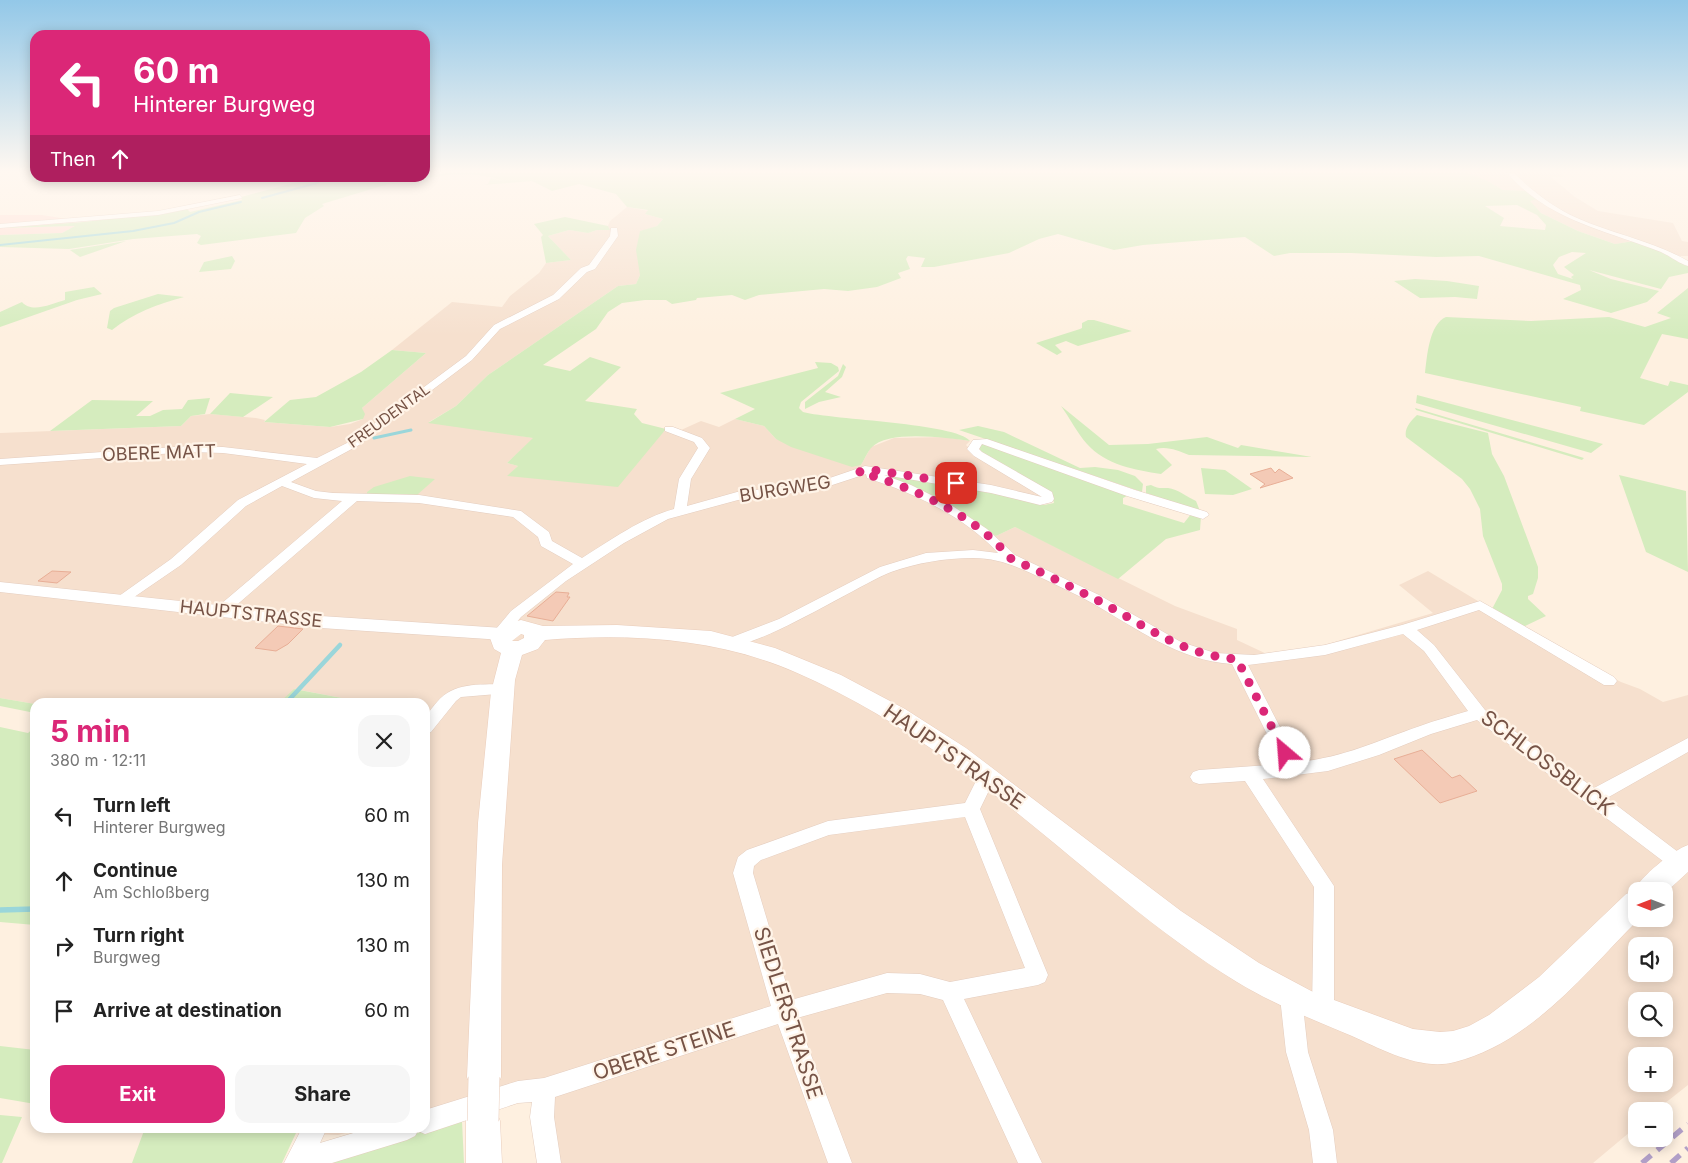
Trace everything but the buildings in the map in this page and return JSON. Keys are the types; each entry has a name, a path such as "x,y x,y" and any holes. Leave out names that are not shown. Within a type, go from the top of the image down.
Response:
{"main road":[{"name":"HAUPTSTRASSE","path":"508,639 530,644 536,634 573,631 688,635 732,642 784,660 853,690 895,714 987,776 1132,892 1208,948 1291,997 1402,1040 1423,1046 1452,1047 1489,1034 1524,1008 1628,910"},
{"path":"484,1163 485,925 491,804 508,639"},
{"path":"1658,882 1683,860"}],"street":[{"path":"1601,227 1665,251 1688,264"},
{"name":"FREUDENTAL","path":"119,601 176,562 242,503 355,443 469,358 497,328 559,294 584,270 592,267 600,258 614,236 614,230"},
{"path":"669,429 698,440 704,448 701,456 685,479 680,510"},
{"name":"BURGWEG","path":"508,639 503,628 516,614 582,564 619,540 680,510 737,496 817,486 859,472 873,470 991,489 1040,501 1048,499 1044,492 978,454 973,449 974,445 983,441 1131,493 1204,515"},
{"name":"OBERE MATT","path":"0,462 190,448 223,450 318,462"},
{"path":"859,472 932,500 967,520 1002,547 1010,558"},
{"path":"281,482 314,494 353,498 419,499 516,514 544,535 546,543 582,564"},
{"path":"220,612 353,498"},
{"path":"732,642 784,622 884,570 926,558 973,554 1010,558 1094,598 1176,644 1214,658 1254,660 1325,650 1406,629 1480,605 1609,681"},
{"name":"HAUPTSTRASSE","path":"0,587 220,612 508,639"},
{"name":"SCHLOSSBLICK","path":"1406,629 1430,648 1479,714 1683,860"},
{"path":"1237,659 1293,769"},
{"path":"430,722 450,697 458,692 503,689"},
{"path":"1199,776 1250,774 1328,765 1373,751 1425,730 1479,714"},
{"path":"1593,797 1688,744"},
{"path":"1250,774 1324,886 1323,1010"},
{"path":"987,776 971,809 1038,974 950,992 1030,1163"},
{"name":"SIEDLERSTRASSE","path":"840,1163 784,1012 743,873 745,862 754,855 828,828 971,809"},
{"name":"OBERE STEINE","path":"430,1120 518,1092 544,1089 784,1012 887,983 920,984 950,992"},
{"path":"1291,997 1297,1052 1321,1130 1324,1163"},
{"path":"544,1089 542,1117 549,1163"},
{"path":"296,1162 312,1133"},
{"path":"296,1162 391,1133"}],"shaded area":[{"path":"73,227 62,233 0,235 0,228"},
{"path":"608,227 653,227 640,232 640,275 636,284 618,286 488,375 456,406 429,422 534,438 507,463 518,466 508,476 660,435 669,427 681,430 701,421 719,427 735,419 764,426 776,439 861,465 871,447 894,438 944,437 970,441 966,445 974,453 1042,494 1042,497 967,517 996,536 1015,527 1175,606 1237,629 1237,640 1269,655 1307,650 1433,613 1399,585 1428,571 1566,654 1621,682 1640,689 1663,702 1688,695 1688,1085 1666,1102 1628,1102 1628,1134 1593,1163 538,1163 530,1082 430,1110 430,698 342,698 295,689 285,698 30,698 30,703 0,698 0,433 181,426 191,416 210,414 256,418 265,420 264,422 330,427 350,424 363,419 362,408 426,353 392,350 452,302 502,307 510,296 539,273 546,263 571,260 548,236 569,230 588,233 597,230 609,230"},
{"path":"1570,227 1675,227 1682,241 1688,242 1688,256 1670,256 1634,241 1615,244"},
{"path":"293,1133 346,1133 338,1135"}],"green space":[{"path":"73,227 299,227 296,233 201,245 197,243 201,236 197,234 133,239 69,249 0,247 0,235 62,233"},
{"path":"537,227 609,227 610,230 597,230 588,233 569,230 548,236 571,260 546,263 541,237 543,235"},
{"path":"653,227 1514,227 1545,230 1546,227 1570,227 1615,244 1634,241 1663,252 1688,266 1688,273 1669,277 1661,289 1589,270 1611,279 1659,291 1647,302 1611,313 1563,299 1581,290 1580,285 1479,256 1436,257 1351,253 1290,253 1274,256 1245,237 1143,245 1114,250 1058,234 1039,239 1009,253 934,267 921,267 925,258 908,256 906,259 910,269 898,273 901,278 877,287 848,291 824,289 759,295 745,300 732,295 697,298 696,300 672,304 666,300 622,303 608,312 596,329 543,365 570,371 590,357 621,367 585,401 637,409 634,414 642,423 666,429 618,487 507,476 518,466 507,463 533,438 428,423 456,406 488,375 618,286 636,284 640,275 636,250 640,231","holes":["1572,252 1586,253 1564,267 1574,275 1571,277 1573,279 1558,274 1553,265 1559,257"]},
{"path":"126,241 80,257 70,250"},
{"path":"232,256 235,261 231,269 199,272 204,262"},
{"path":"1415,279 1479,286 1477,299 1455,297 1420,298 1394,281"},
{"path":"94,287 102,294 77,300 0,327 0,312 22,302 31,307 43,307 65,300 65,292"},
{"path":"1688,288 1688,339 1662,334 1640,378 1668,386 1670,381 1688,385 1688,392 1644,425 1580,411 1581,407 1425,373 1432,334 1440,321 1446,317 1531,321 1609,317 1645,327 1671,318 1657,313"},
{"path":"158,294 184,297 146,310 112,330 107,328 110,311 114,308"},
{"path":"1088,320 1132,331 1078,346 1066,341 1055,345 1062,352 1057,355 1036,343 1080,329 1082,328 1082,323"},
{"path":"392,350 426,353 362,408 365,414 363,419 330,427 264,422 290,400 316,397 361,372"},
{"path":"815,362 831,363 838,367 839,371 801,402 799,408 803,412 919,426 960,435 970,441 918,436 890,438 879,442 871,448 861,465 852,467 791,447 776,439 764,426 735,419 755,409 720,393 818,368"},
{"path":"843,364 846,367 842,377 825,392 841,397 819,402 805,409 805,402 838,376"},
{"path":"230,393 273,397 243,417 210,414"},
{"path":"1417,395 1603,444 1591,453 1416,403"},
{"path":"210,398 205,414 191,416 181,426 50,431 92,400 153,401 136,416 150,416 163,410 182,409 188,400"},
{"path":"1061,406 1109,445 1148,444 1207,437 1238,448 1241,445 1312,457 1189,455 1173,449 1160,448 1156,449 1172,465 1161,474 1141,471 1112,462 1095,451 1083,440"},
{"path":"1415,408 1584,458 1582,460 1416,410"},
{"path":"1417,415 1488,433 1492,454 1504,476 1538,567 1538,578 1533,594 1528,596 1528,599 1546,616 1523,627 1492,609 1502,590 1502,584 1483,536 1480,509 1470,489 1462,479 1406,437 1410,422"},
{"path":"978,426 1004,432 1080,468 1095,467 1118,470 1135,476 1143,484 1142,492 959,430"},
{"path":"980,444 1129,495 1123,498 1123,504 1184,523 1191,514 1201,516 1200,530 1166,539 1118,579 1015,527 996,536 967,517 876,472 991,492 1044,505 1054,503 1052,495 979,451"},
{"path":"1201,468 1225,470 1252,489 1233,495 1205,494"},
{"path":"1619,475 1686,491 1688,572 1646,552"},
{"path":"410,476 435,479 417,495 367,495 367,492 374,487"},
{"path":"1151,485 1179,491 1196,501 1200,511 1146,493 1146,486"},
{"path":"294,689 342,698 284,698"},
{"path":"0,698 30,703 30,712 0,706"},
{"path":"0,727 28,733 30,731 30,925 0,922"},
{"path":"0,1046 30,1049 30,1103 0,1098"},
{"path":"0,1115 22,1117 2,1163 0,1163"},
{"path":"462,1121 464,1163 318,1163 328,1157 417,1133 430,1133 430,1130"},
{"path":"143,1133 296,1133 282,1163 132,1163"}],"waterway":[{"path":"0,245 152,227"},
{"path":"374,438 411,430"},
{"path":"291,698 340,645"},
{"path":"0,910 30,909"}],"railway":[{"path":"1642,1163 1688,1124"},
{"path":"1671,1163 1688,1148"}],"route":[{"path":"956,483 873,470 859,472 874,476 932,500 967,520 1002,547 1010,558 1094,598 1176,644 1214,658 1237,659 1285,753"}]}
